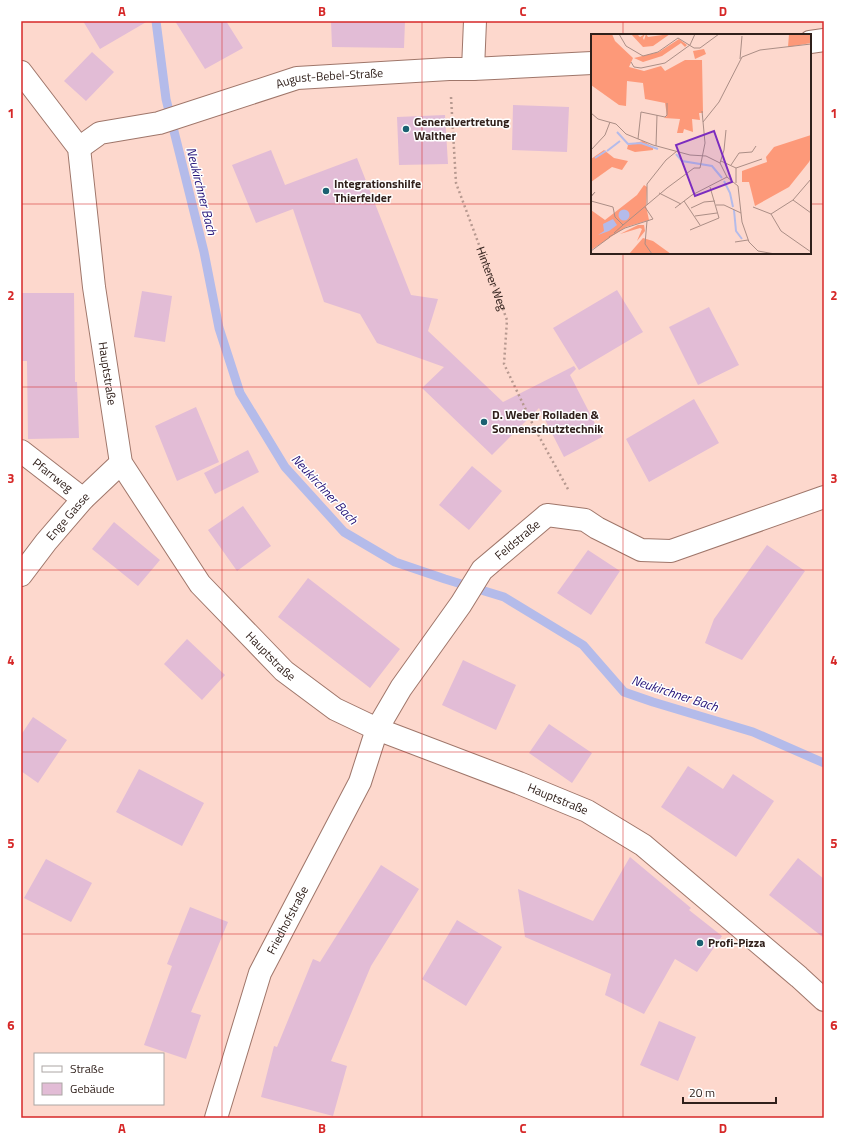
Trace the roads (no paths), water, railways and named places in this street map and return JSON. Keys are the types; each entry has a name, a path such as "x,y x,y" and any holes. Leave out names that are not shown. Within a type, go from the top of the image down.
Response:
{"street":[{"path":"473,69 475,21"},
{"path":"811,42 824,40"},
{"name":"August-Bebel-Straße","path":"79,148 100,133 159,124 297,78 449,69 591,63"},
{"path":"21,72 79,148"},
{"name":"Hauptstraße","path":"79,148 94,287 121,463 200,584 284,671 335,708 377,729 519,783 587,811 643,845 799,977 824,1000"},
{"name":"Pfarrweg","path":"21,451 83,499"},
{"name":"Enge Gasse","path":"21,575 46,542 83,499 121,463"},
{"name":"Feldstraße","path":"377,729 401,688 461,604 482,570 547,515 585,520 597,528 642,550 671,551 824,498"},
{"name":"Friedhofstraße","path":"216,1118 260,973 360,782 377,729"}],"waterway":[{"name":"Neukirchner Bach","path":"156,21 166,99 204,252 219,328 240,393 285,467 344,532 395,562 504,597 583,645 624,692 753,732 824,763"}],"place":[{"name":"Generalvertretung Walther","path":"406,129"},
{"name":"Integrationshilfe Thierfelder","path":"326,191"},
{"name":"D. Weber Rolladen & Sonnenschutztechnik","path":"484,422"},
{"name":"Profi-Pizza","path":"700,943"}]}
